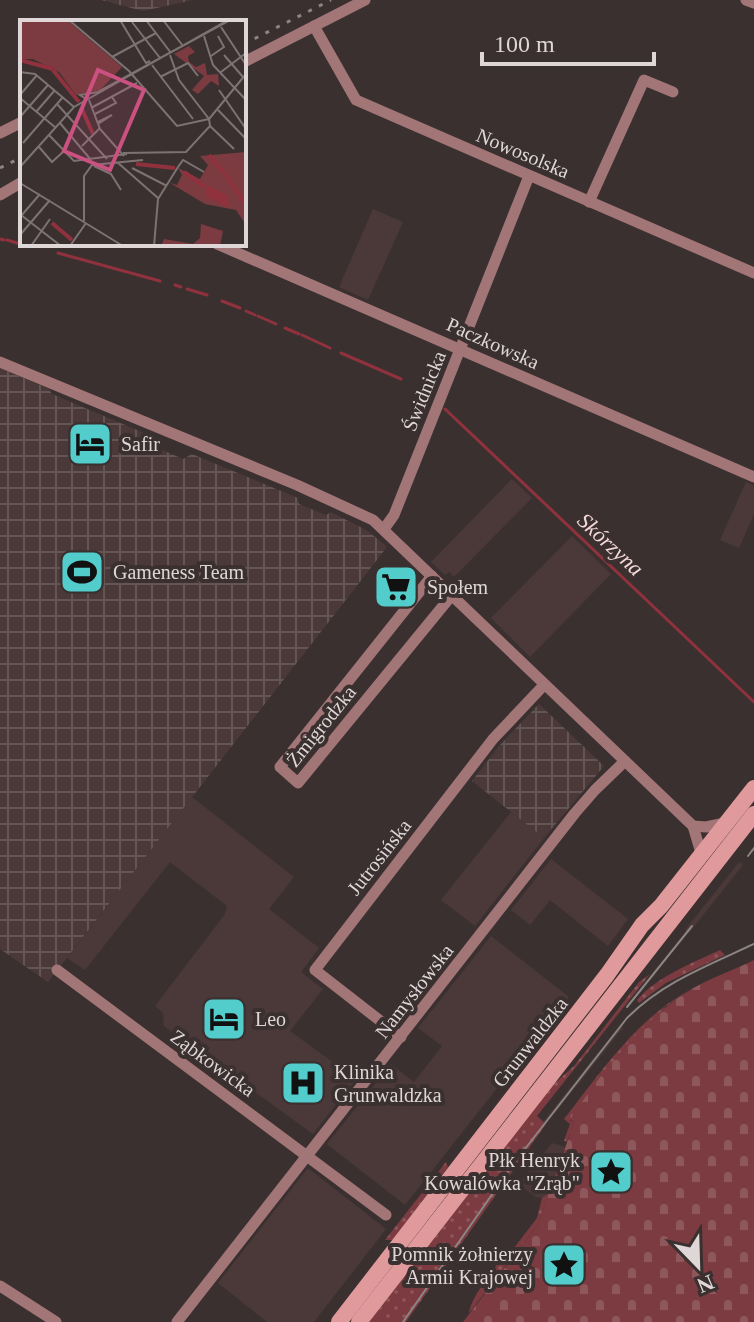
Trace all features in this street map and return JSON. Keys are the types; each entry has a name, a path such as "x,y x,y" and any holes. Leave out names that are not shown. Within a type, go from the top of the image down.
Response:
{"street":[{"path":"246,61 365,0"},
{"path":"746,0 754,3"},
{"name":"Nowosolska","path":"314,26 356,100 754,273"},
{"path":"589,202 644,80 673,92"},
{"path":"0,133 20,123"},
{"name":"Świdnicka","path":"384,529 394,515 529,176"},
{"path":"0,195 20,183"},
{"name":"Paczkowska","path":"222,246 754,477"},
{"path":"0,362 297,485 373,520 693,826 701,853"},
{"name":"Żmigrodzka","path":"432,576 280,767 298,783 452,595"},
{"name":"Jutrosińska","path":"401,1037 315,970 493,739 544,685"},
{"name":"Namysłowska","path":"177,1322 575,813 625,761"},
{"name":"Grunwaldzka","path":"339,1322 607,975 642,925 661,906 754,788"},
{"name":"Grunwaldzka","path":"359,1322 754,814"},
{"path":"693,826 725,823"},
{"name":"Ząbkowicka","path":"57,970 386,1215"},
{"path":"0,1286 56,1322"}],"shaded area":[{"path":"101,0 193,0 143,11"},
{"path":"373,209 403,222 368,300 339,287"},
{"path":"0,368 49,389 52,394 163,441 160,449 183,459 192,454 298,498 299,504 326,515 331,512 368,531 387,547 48,982 0,949"},
{"path":"512,479 532,498 454,577 449,572 445,575 431,562"},
{"path":"746,482 754,486 754,514 739,548 720,540"},
{"path":"572,536 611,574 530,657 491,618"},
{"path":"539,704 604,766 544,838 472,781 500,745"},
{"path":"192,797 294,877 269,909 319,948 301,972 323,989 290,1031 356,1079 313,1134 164,1026 163,1013 155,1006 225,914 227,906 170,862 85,970 67,958"},
{"path":"511,812 544,838 475,926 441,900"},
{"path":"551,859 628,919 608,946 550,900 530,925 511,910"},
{"path":"739,862 743,865 689,933 685,930"},
{"path":"491,936 569,997 405,1205 327,1144 391,1064 414,1082 442,1046 418,1028"},
{"path":"620,1025 623,1028 546,1124 543,1122"},
{"path":"552,1143 565,1147 549,1193 542,1198 536,1197 518,1184"},
{"path":"308,1168 386,1229 314,1322 267,1322 218,1283"}],"green space":[{"path":"720,950 725,955 666,983 639,1003 637,1000 665,977"},
{"path":"754,960 754,1322 463,1322 537,1226 574,1123 570,1119 608,1067 637,1034 669,1005 703,983"},
{"path":"650,974 537,1116 546,1124 406,1322 369,1322 548,1089 574,1066 639,982"},
{"path":"690,990 665,1007 570,1120 574,1123 567,1142 564,1141 570,1124 564,1119 606,1065 636,1031 671,1002"},
{"path":"446,1162 448,1167 393,1240 385,1240"},
{"path":"549,1193 537,1226 469,1313 480,1289 509,1249 514,1248 537,1218 542,1198"}],"waterway":[{"name":"Skórzyna","path":"0,239 4,240"},
{"name":"Skórzyna","path":"7,240 20,244"},
{"name":"Skórzyna","path":"58,253 160,281"},
{"name":"Skórzyna","path":"175,285 181,287"},
{"name":"Skórzyna","path":"187,289 207,295"},
{"name":"Skórzyna","path":"222,301 240,308"},
{"name":"Skórzyna","path":"246,311 255,315"},
{"name":"Skórzyna","path":"258,316 276,324"},
{"name":"Skórzyna","path":"285,328 299,334"},
{"name":"Skórzyna","path":"302,335 330,348"},
{"name":"Skórzyna","path":"341,353 401,379"},
{"name":"Skórzyna","path":"445,409 754,702"}],"tram line":[{"path":"748,856 754,848"},
{"path":"627,1007 692,926"},
{"path":"403,1322 514,1163 627,1018 671,984 754,944"}],"railway":[{"path":"246,43 331,0"},
{"path":"0,168 20,158"}],"place":[{"name":"Safir","path":"90,444"},
{"name":"Gameness Team","path":"82,572"},
{"name":"Społem","path":"396,587"},
{"name":"Leo","path":"224,1019"},
{"name":"Klinika Grunwaldzka","path":"303,1083"},
{"name":"Płk Henryk Kowalówka \"Zrąb\"","path":"611,1172"},
{"name":"Pomnik żołnierzy Armii Krajowej","path":"564,1265"}]}
